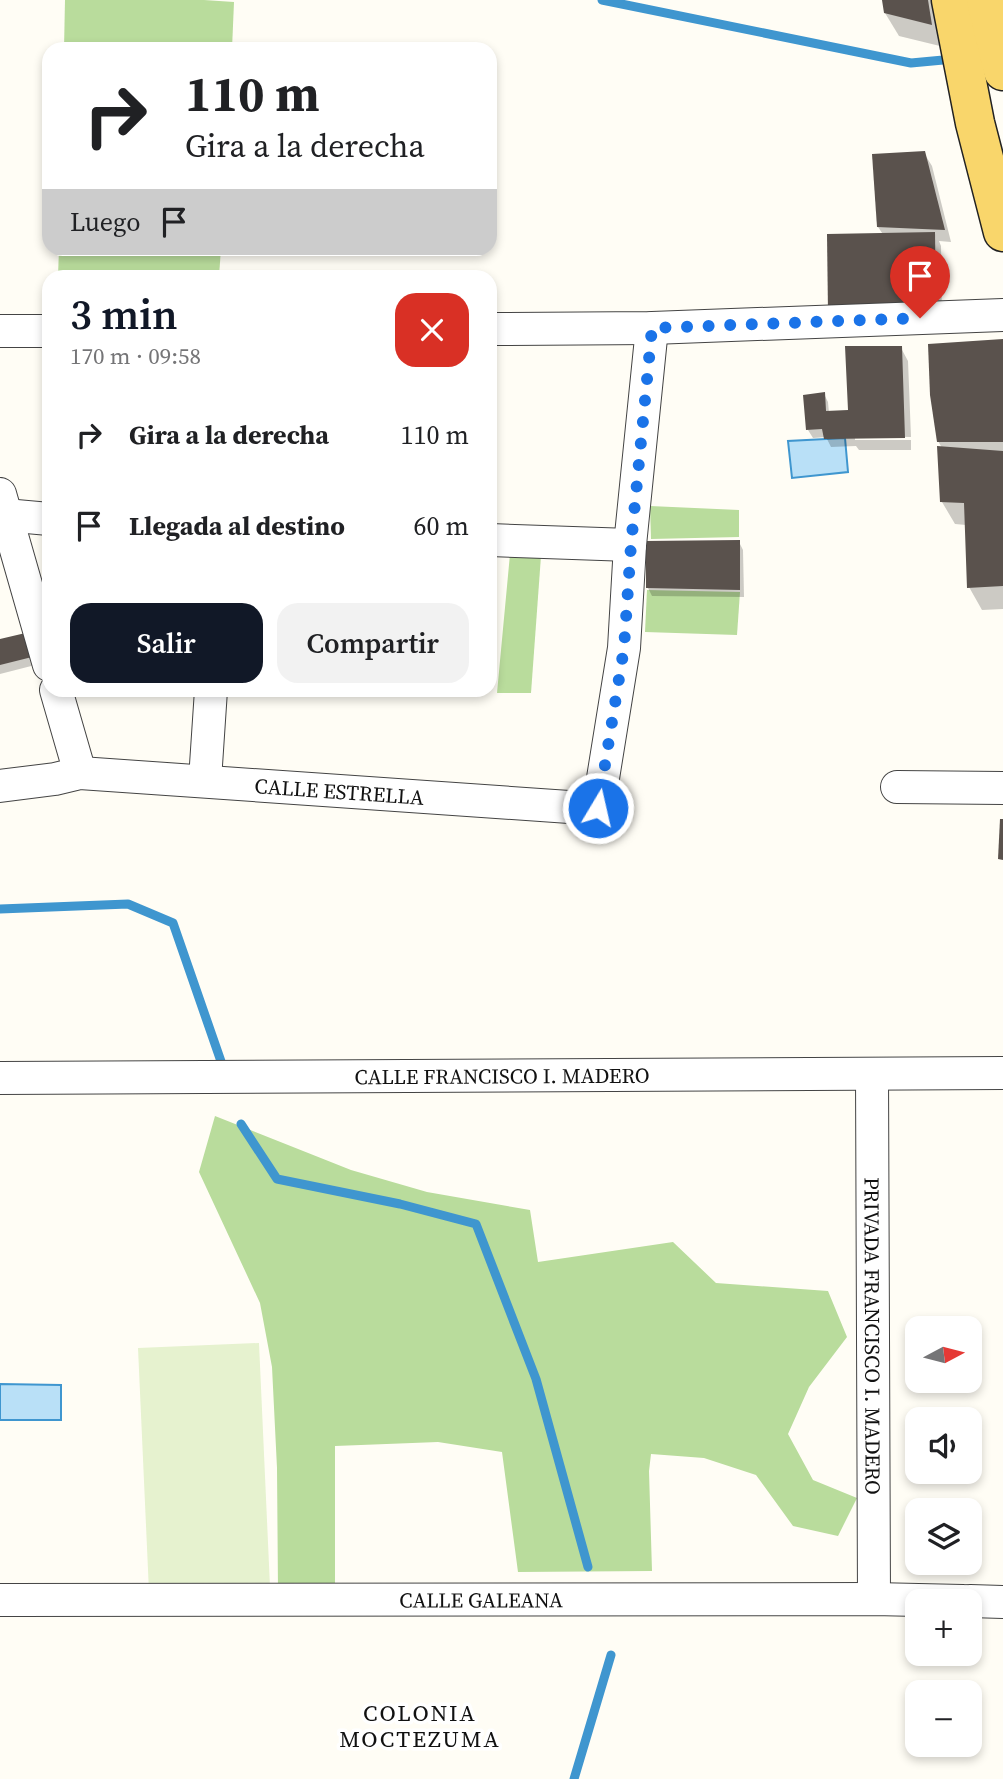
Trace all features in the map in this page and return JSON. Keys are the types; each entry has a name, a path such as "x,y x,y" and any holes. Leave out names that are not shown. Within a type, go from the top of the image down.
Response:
{"main road":[{"path":"971,11 1003,71"},
{"path":"971,11 975,123 1003,232"}],"street":[{"path":"497,329 652,328 1003,315"},
{"path":"497,540 631,545 652,328"},
{"path":"0,331 42,331"},
{"path":"3,505 42,517"},
{"path":"3,505 42,641"},
{"name":"CALLE ESTRELLA","path":"0,786 55,779 80,772 598,808 624,648 631,545"},
{"path":"58,697 80,772"},
{"path":"205,780 211,697"},
{"path":"897,787 1003,788"},
{"name":"CALLE FRANCISCO I. MADERO","path":"0,1078 1003,1073"},
{"name":"PRIVADA FRANCISCO I. MADERO","path":"872,1074 874,1599"},
{"name":"CALLE GALEANA","path":"0,1600 905,1600"},
{"path":"982,1601 1003,1602"}],"green space":[{"path":"65,0 234,2 232,42 64,42"},
{"path":"59,256 220,256 219,270 58,270"},
{"path":"650,506 739,510 739,537 651,539"},
{"path":"510,554 541,556 531,693 497,693"},
{"path":"647,590 740,592 737,635 645,632"},
{"path":"215,1116 351,1170 427,1192 530,1210 538,1262 673,1242 716,1283 828,1291 847,1337 809,1387 788,1434 813,1480 857,1498 838,1536 793,1526 756,1475 704,1458 651,1454 649,1471 652,1571 518,1572 502,1452 438,1442 335,1446 335,1588 278,1591 277,1468 272,1367 260,1303 199,1172"},
{"path":"259,1343 270,1587 149,1592 138,1348"}],"water":[{"path":"845,438 848,472 792,478 788,441"},
{"path":"0,1384 61,1385 61,1420 0,1420"}],"building":[{"path":"882,0 928,0 932,25 884,13"},
{"path":"925,151 945,230 877,227 872,154"},
{"path":"935,232 936,309 828,313 827,234"},
{"path":"1003,339 1003,442 937,442 930,395 928,344"},
{"path":"845,346 902,346 905,438 824,439 822,429 806,430 803,395 825,392 826,411 848,410"},
{"path":"937,446 1003,451 1003,586 967,588 964,503 940,502"},
{"path":"740,540 740,590 646,588 646,541"},
{"path":"34,631 40,655 0,665 0,639"},
{"path":"1000,819 1003,819 1003,860 998,859"}],"waterway":[{"path":"602,0 911,63 954,59"},
{"path":"0,909 128,904 173,923 224,1070"},
{"path":"241,1124 277,1179 400,1204 476,1224 536,1379 588,1567"},
{"path":"574,1779 611,1655"}],"district":[{"name":"COLONIA MOCTEZUMA","path":"420,1726"}],"route":[{"path":"598,808 624,648 652,328 920,318"}]}
